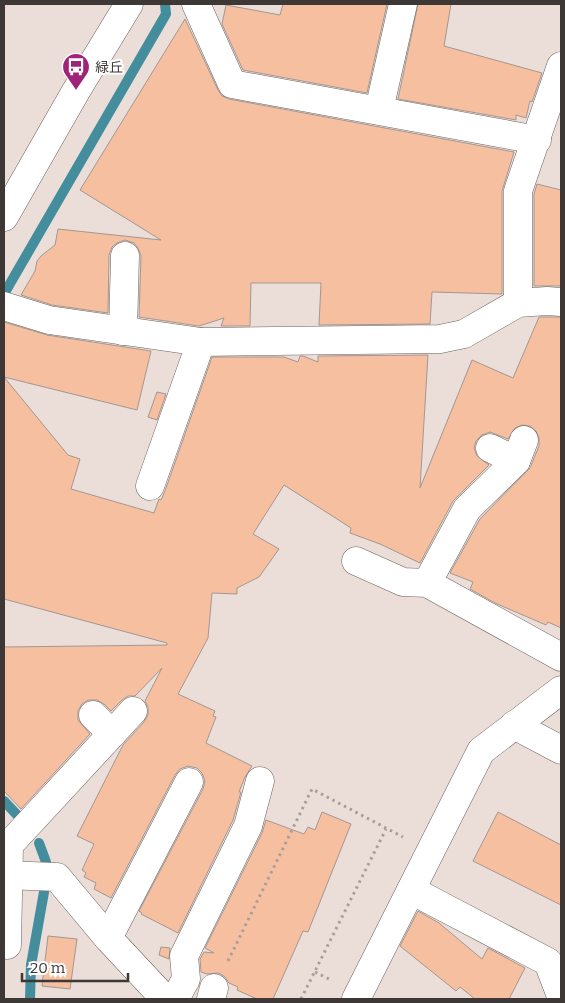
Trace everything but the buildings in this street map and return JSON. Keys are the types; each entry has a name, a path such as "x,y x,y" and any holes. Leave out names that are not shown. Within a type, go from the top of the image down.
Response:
{"street":[{"path":"7,205 129,4"},
{"path":"196,4 232,84 537,140"},
{"path":"379,110 403,4"},
{"path":"518,303 518,190 537,140 561,66"},
{"path":"124,330 125,256"},
{"path":"4,306 49,320 201,342 440,339 464,334 518,303 561,302"},
{"path":"150,486 201,342"},
{"path":"427,583 467,509 520,450 490,448"},
{"path":"356,561 403,582 427,583 561,657"},
{"path":"356,999 481,751 561,690"},
{"path":"6,945 6,875 10,845 102,725 133,711"},
{"path":"514,726 561,750"},
{"path":"175,999 186,979 184,956 248,826 260,781"},
{"path":"108,938 189,782"},
{"path":"6,875 57,877 108,938 166,999"},
{"path":"410,890 548,962 561,996"}],"path":[{"path":"213,994 312,789 430,851"},
{"path":"302,999 386,829"}],"waterway":[{"path":"4,294 166,14 165,4"},
{"path":"4,801 19,817"},
{"path":"39,843 46,862"},
{"path":"30,999 31,965 44,892"}],"place":[{"name":"緑丘","path":"76,91"}]}
